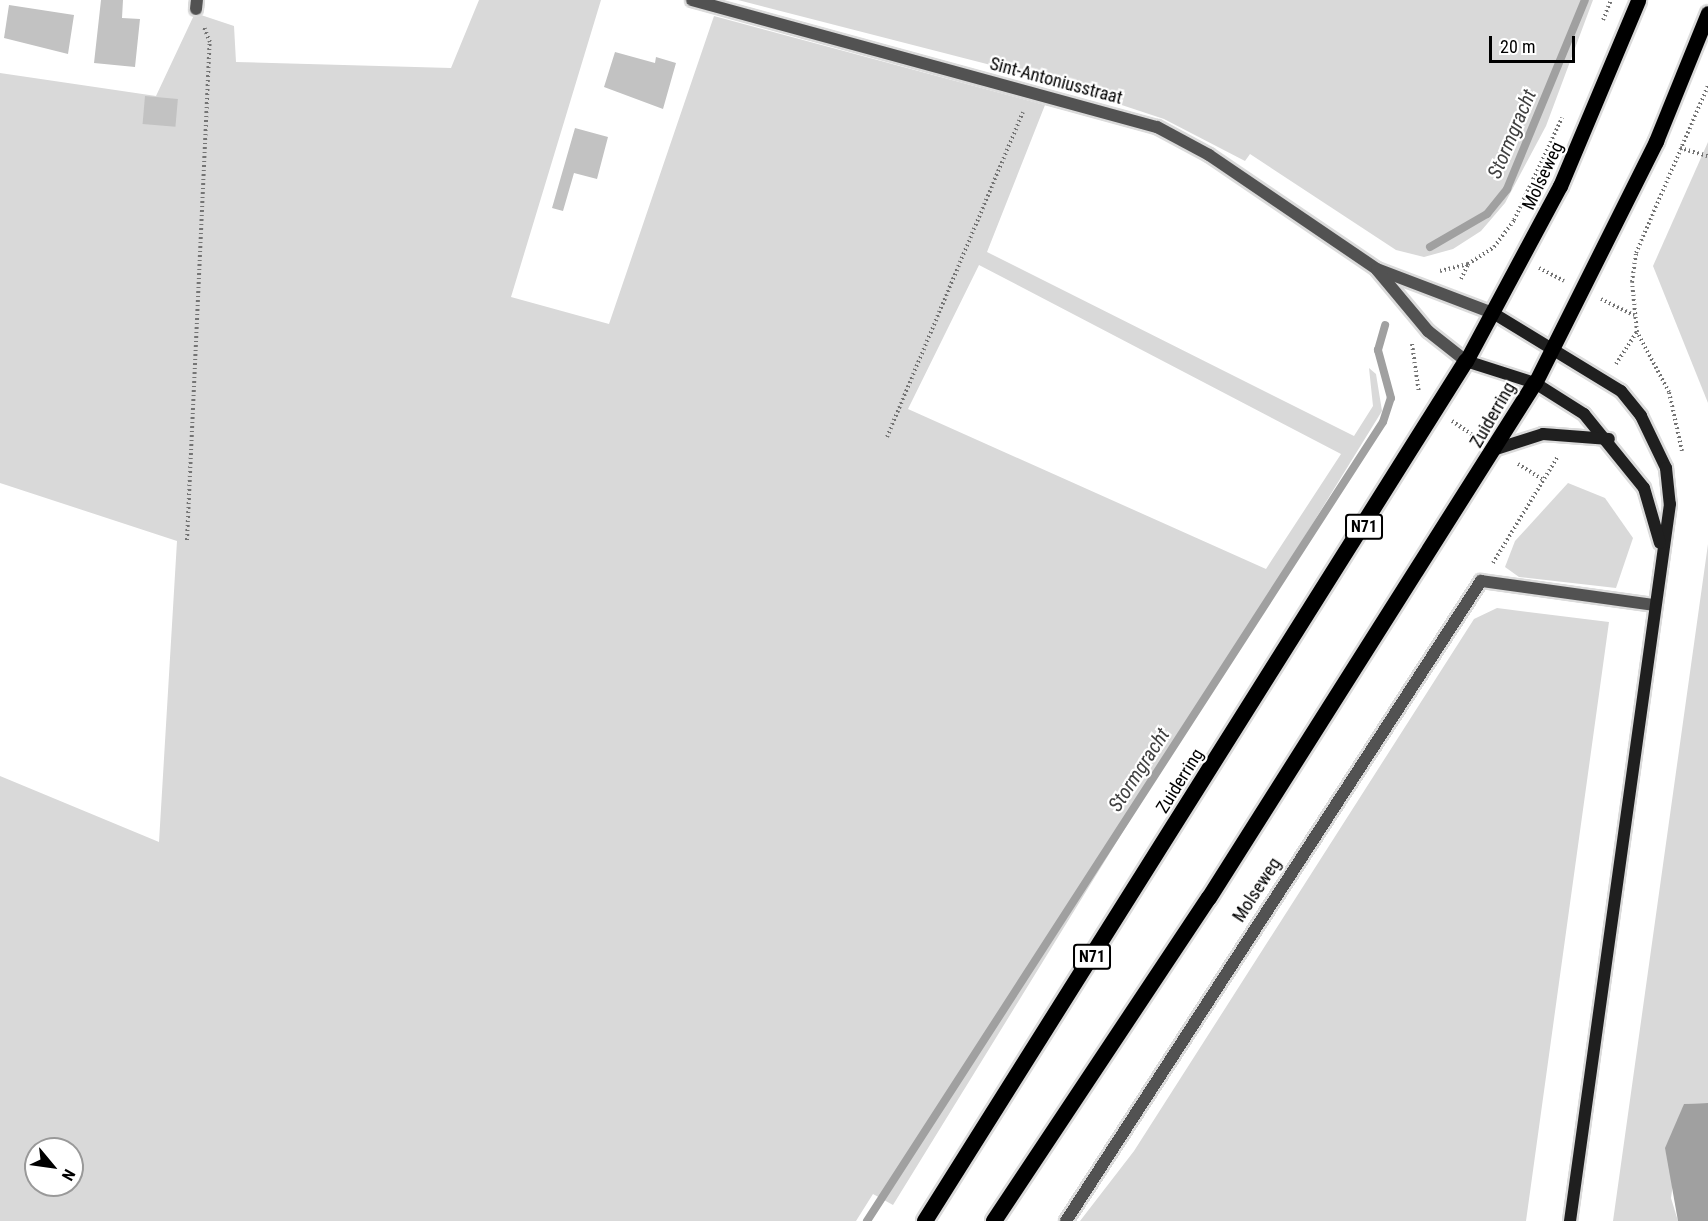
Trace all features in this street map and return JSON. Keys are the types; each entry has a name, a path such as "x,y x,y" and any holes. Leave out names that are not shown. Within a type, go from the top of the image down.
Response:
{"highway":[{"name":"Zuiderring","path":"925,1221 1437,412 1466,361"},
{"name":"Zuiderring","path":"994,1221 1209,898 1496,449 1535,383"}],"main road":[{"name":"Molseweg","path":"1466,361 1560,186 1638,0"},
{"path":"1535,383 1656,141 1708,12"},
{"path":"1493,313 1554,346 1621,392 1641,416 1666,468 1670,504 1654,605 1570,1221"},
{"path":"1466,361 1535,383 1584,414 1609,439 1644,488 1662,553"},
{"path":"1496,449 1543,434 1609,439"}],"street":[{"name":"Sint-Antoniusstraat","path":"692,0 1157,127 1209,154 1377,269 1493,313"},
{"name":"Sint-Antoniusstraat","path":"1377,269 1428,331 1466,361"},
{"path":"1481,581 1654,605"},
{"name":"Molseweg","path":"1066,1221 1481,581"}],"path":[{"path":"1599,30 1611,0"},
{"path":"187,540 210,42 197,5"},
{"path":"1637,332 1632,282 1636,253 1708,86"},
{"path":"887,437 1010,152 1030,93"},
{"path":"1468,264 1494,246 1514,220 1566,109"},
{"path":"1656,141 1708,156"},
{"path":"1414,352 1419,400 1542,479 1481,581"}],"shaded area":[{"path":"479,0 601,0 511,297 609,324 714,16 1045,105 987,252 1354,436 1373,406 1369,368 1376,374 1382,411 893,1205 873,1194 856,1221 0,1221 0,776 159,842 177,541 0,483 0,73 156,96 195,13 234,26 236,62 451,68","holes":["979,265 1341,454 1266,569 908,409"]},
{"path":"738,0 1593,0 1546,126 1505,203 1481,231 1453,249 1424,257 1396,250 1250,154 1245,161 1164,119 1037,77"},
{"path":"1708,142 1708,403 1653,266"},
{"path":"1568,483 1605,498 1633,538 1616,588 1519,577 1505,567 1515,541"},
{"path":"1708,544 1708,1103 1684,1104 1671,1198 1678,1221 1613,1221"},
{"path":"1497,608 1609,622 1526,1221 1080,1221 1134,1151 1474,619"},
{"path":"1708,1103 1708,1221 1678,1221 1665,1148 1684,1104"}],"building":[{"path":"101,0 123,0 122,18 140,19 135,67 94,63"},
{"path":"9,5 74,15 68,54 4,38"},
{"path":"615,52 655,63 656,57 676,63 663,109 604,87"},
{"path":"145,96 178,99 175,127 143,124"},
{"path":"575,128 608,137 597,179 574,173 563,211 552,208"}],"waterway":[{"name":"Stormgracht","path":"1430,247 1487,214 1507,189 1585,0"},
{"name":"Stormgracht","path":"867,1221 1383,422 1391,398 1378,350 1385,325"}]}
